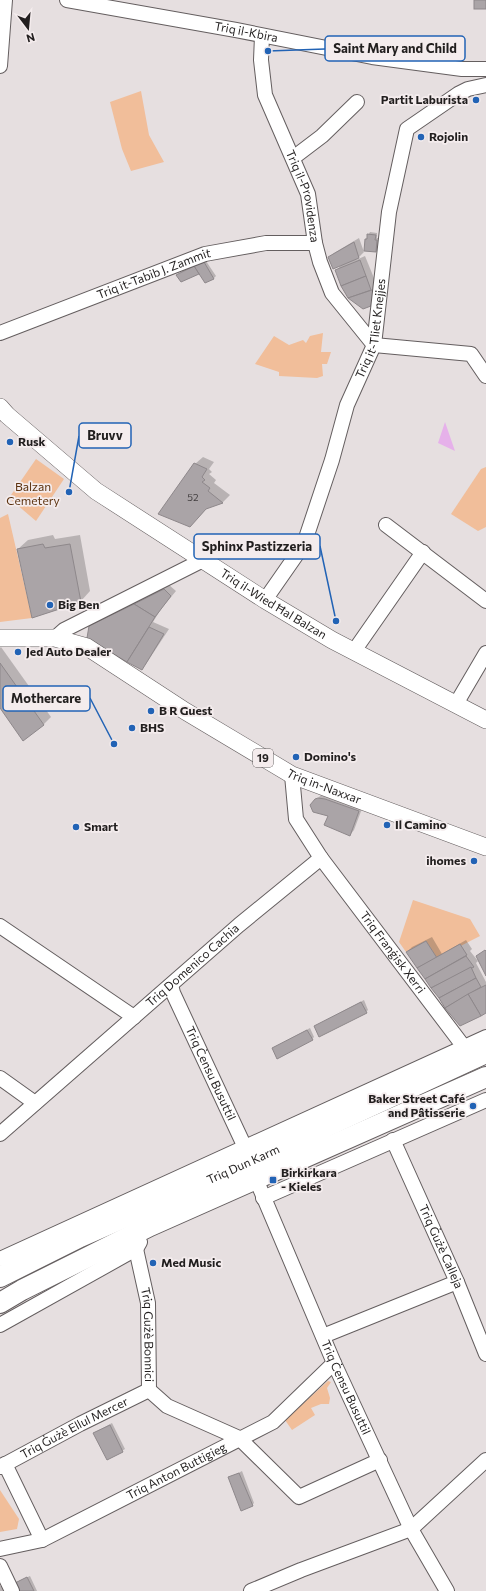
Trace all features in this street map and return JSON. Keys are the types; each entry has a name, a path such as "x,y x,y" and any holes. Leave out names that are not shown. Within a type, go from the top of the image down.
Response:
{"highway":[{"name":"Triq Dun Karm","path":"0,1277 80,1237 251,1162 486,1054"},
{"name":"Triq Dun Karm","path":"0,1303 29,1286 150,1226 251,1162 485,1079"}],"main road":[{"name":"Triq il-Wied Ħal Balzan","path":"0,407 7,415 96,491 265,600 332,640 486,720"},
{"name":"Triq in-Naxxar","path":"0,638 55,638 87,648 185,711 292,775 486,847"}],"street":[{"path":"0,66 5,0"},
{"name":"Triq il-Kbira","path":"67,0 372,57 462,69 479,69 468,89"},
{"name":"Triq il-Providenza","path":"262,36 261,60 265,96 308,194 315,243 320,262 332,293 374,345"},
{"name":"Triq it-Tliet Knejjes","path":"265,600 304,544 332,460 347,404 374,345 389,212 407,129 458,94 468,89 486,85"},
{"path":"293,158 322,136 357,102"},
{"name":"Triq it-Tabib J. Zammit","path":"0,334 205,254 266,243 315,243"},
{"path":"374,345 471,354 486,376"},
{"path":"386,525 486,602"},
{"path":"354,651 423,552"},
{"path":"55,638 64,630 203,560"},
{"path":"456,704 486,653"},
{"path":"292,775 296,819 321,858"},
{"name":"Triq Domenico Cachia","path":"0,1134 239,925 321,858"},
{"name":"Triq Franġisk Xerri","path":"321,858 464,1047"},
{"path":"0,926 134,1017"},
{"name":"Triq Ċensu Busuttil","path":"171,985 173,993 251,1162 263,1198 334,1363 411,1529 447,1591"},
{"name":"Triq Dun Karm","path":"0,1258 251,1162 464,1047 486,1037"},
{"path":"0,1078 35,1103"},
{"path":"263,1198 486,1100"},
{"name":"Triq Ġużè Calleja","path":"393,1140 457,1282 486,1354"},
{"path":"0,1325 136,1249 150,1226"},
{"name":"Triq Gużè Bonnici","path":"136,1249 148,1303 149,1390 167,1406 240,1438"},
{"path":"323,1336 457,1282"},
{"name":"Triq Anton Buttigieg","path":"0,1548 42,1540 273,1422 334,1363"},
{"name":"Triq Ġużè Ellul Mercer","path":"3,1466 80,1424 149,1390"},
{"path":"240,1438 299,1497 380,1460"},
{"path":"252,1591 302,1570 411,1529 486,1460"},
{"path":"3,1466 42,1540"},
{"path":"0,1566 12,1591"}],"green space":[{"path":"141,91 149,135 164,162 131,171 122,149 110,102"},
{"path":"323,333 321,352 331,352 327,364 322,364 323,376 317,378 279,376 279,372 255,364 274,336 289,345 303,340 306,343 310,336"},
{"name":"Balzan Cemetery","path":"36,459 64,479 36,521 9,498"},
{"path":"486,467 486,527 478,531 451,514 481,469"},
{"path":"8,514 32,618 0,622 0,518"},
{"path":"413,900 470,919 480,936 437,958 426,941 406,952 399,942"},
{"path":"328,1381 331,1382 327,1388 330,1398 329,1404 321,1404 311,1408 315,1415 292,1430 285,1420"},
{"path":"0,1490 19,1519 17,1529 0,1532"}],"shaded area":[{"path":"445,422 455,451 438,443"}],"building":[{"path":"474,0 486,0 486,9 474,9"},
{"path":"367,234 376,235 376,252 364,251"},
{"path":"354,242 359,258 333,269 328,257"},
{"path":"360,260 366,276 341,286 335,270"},
{"path":"204,262 214,279 205,283 194,266"},
{"path":"194,266 199,274 181,282 176,275"},
{"path":"366,276 371,290 348,298 341,286"},
{"path":"372,290 374,293 371,306 363,309 348,298"},
{"path":"194,463 207,469 202,477 205,480 202,482 210,488 208,491 223,503 206,509 190,527 158,514"},
{"path":"43,544 45,548 70,544 81,602 32,618 17,549"},
{"path":"164,589 171,596 155,617 134,604"},
{"path":"134,604 155,617 127,662 87,638 89,626"},
{"path":"149,627 164,634 142,670 127,662"},
{"path":"0,663 44,725 23,741 0,708"},
{"path":"318,798 359,811 350,836 324,825 328,816 313,812 310,805 315,799"},
{"path":"426,941 437,958 417,968 406,952"},
{"path":"460,944 467,955 425,979 417,968"},
{"path":"485,950 486,951 486,976 476,956"},
{"path":"466,956 474,967 431,988 425,979"},
{"path":"471,967 476,978 439,998 431,988"},
{"path":"476,978 481,987 445,1008 439,998"},
{"path":"486,985 486,1013 481,1016 468,994"},
{"path":"468,994 481,1016 460,1026 445,1008"},
{"path":"361,1002 367,1013 319,1037 314,1026"},
{"path":"307,1030 313,1040 277,1059 272,1048"},
{"path":"110,1425 123,1452 107,1460 93,1433"},
{"path":"239,1473 253,1506 241,1511 228,1477"},
{"path":"27,1577 34,1591 19,1591 15,1583"}],"place":[{"name":"Saint Mary and Child","path":"268,51"},
{"name":"Partit Laburista","path":"476,100"},
{"name":"Rojolin","path":"421,137"},
{"name":"Rusk","path":"10,442"},
{"name":"Bruvv","path":"69,492"},
{"name":"Big Ben","path":"50,605"},
{"name":"Sphinx Pastizzeria","path":"336,621"},
{"name":"Jed Auto Dealer","path":"18,652"},
{"name":"B R Guest","path":"151,711"},
{"name":"BHS","path":"132,728"},
{"name":"Mothercare","path":"114,744"},
{"name":"Domino's","path":"296,757"},
{"name":"Il Camino","path":"387,825"},
{"name":"Smart","path":"76,827"},
{"name":"ihomes","path":"474,861"},
{"name":"Baker Street Café and Pâtisserie","path":"473,1106"},
{"name":"Birkirkara - Kieles","path":"273,1180"},
{"name":"Med Music","path":"153,1263"}]}
